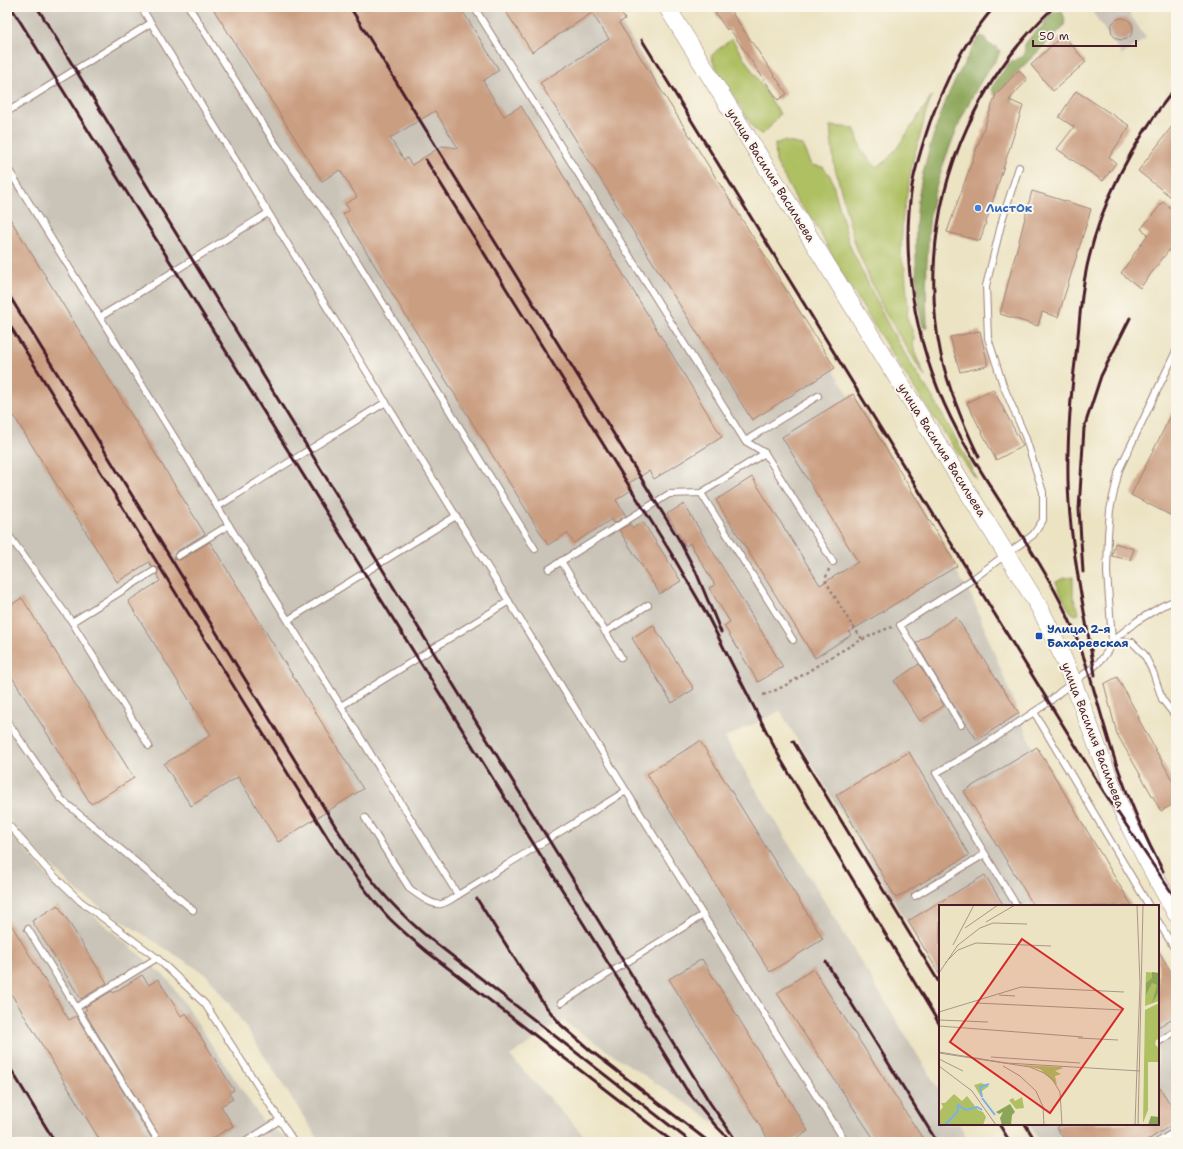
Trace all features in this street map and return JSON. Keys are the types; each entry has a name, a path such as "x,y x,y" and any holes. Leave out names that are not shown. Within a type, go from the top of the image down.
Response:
{"main road":[{"name":"улица Василия Васильева","path":"667,7 1038,605 1052,630 1122,809 1135,838 1176,914"}],"lane":[{"path":"141,7 703,916 846,1142"},
{"path":"189,7 276,145 339,232 535,549"},
{"path":"474,7 746,441 765,453 833,562"},
{"path":"7,112 151,23"},
{"path":"7,167 458,895"},
{"path":"961,725 900,625 973,579 1033,535 1043,520 1043,492 1025,436 1003,385 988,338 986,286 1019,167"},
{"path":"100,317 268,213"},
{"path":"1016,905 936,774 983,746 1034,712 1094,668 1109,649 1112,641 1107,572 1108,535 1112,501 1119,470 1176,351"},
{"path":"746,441 818,396"},
{"path":"217,507 386,402"},
{"path":"549,569 669,494 701,493 765,453"},
{"path":"701,493 793,640"},
{"path":"288,620 456,516"},
{"path":"178,556 229,525"},
{"path":"7,533 72,622 149,746"},
{"path":"561,561 621,657"},
{"path":"72,622 154,571"},
{"path":"1112,641 1137,621 1162,606 1176,600"},
{"path":"341,706 509,601"},
{"path":"606,632 648,605"},
{"path":"1112,641 1132,642 1144,654 1154,672 1162,699 1176,717"},
{"path":"1034,712 1148,905"},
{"path":"7,721 60,799 194,910"},
{"path":"365,818 410,889 431,902 440,904 447,902 626,791"},
{"path":"7,823 46,868 80,901 157,958 205,1004 294,1142"},
{"path":"915,896 985,854"},
{"path":"561,1003 703,916"},
{"path":"1159,923 1176,951"},
{"path":"28,929 159,1142"},
{"path":"76,1007 157,958"},
{"path":"1159,1041 1176,1031"},
{"path":"245,1142 280,1120"},
{"path":"1158,1142 1176,1131"}],"path":[{"path":"833,562 824,580 851,624 863,640"},
{"path":"763,695 776,692 826,660 878,632 900,625"}],"shaded area":[{"path":"7,7 612,7 972,597 1029,740 1127,905 939,905 939,975 780,711 725,738 939,1090 939,1125 960,1125 970,1142 744,1142 563,1021 510,1056 590,1142 320,1142 241,1020 207,975 80,894 22,837 7,816"},
{"path":"1089,7 1125,7 1146,38 1122,55"},
{"path":"7,828 48,877 168,979 262,1120 292,1142 7,1142"},
{"path":"1159,960 1176,990 1176,1142 1040,1142 1030,1125 1159,1125"}],"green space":[{"path":"1062,11 1065,19 1064,26 1004,85 1014,94 1012,102 995,96 991,89 1009,63 1024,56 1025,44 1034,33 1042,27 1047,17 1055,12"},
{"path":"981,36 985,38 987,42 997,47 1000,51 999,55 986,73 971,99 947,154 936,186 929,226 926,328 923,327 920,310 916,260 916,217 921,181 934,135 950,91 977,40"},
{"path":"732,39 780,114 762,135 754,129 714,64 711,56"},
{"path":"932,96 925,115 913,160 903,215 901,248 902,261 905,269 908,308 907,318 913,331 913,344 916,356 925,377 887,316 855,244 834,164 830,126 854,128 862,151 876,167 886,161 897,148"},
{"path":"783,141 802,145 811,165 823,167 831,177 850,246 885,319 909,361 933,398 977,480 897,362 842,274 815,223 797,201 776,162 775,144"},
{"path":"1073,577 1073,596 1079,614 1076,615 1072,613 1063,599 1056,582 1065,578"}],"building":[{"path":"212,7 460,7 499,70 483,81 504,116 521,106 722,437 654,479 649,471 629,483 633,489 616,500 626,516 614,523 612,519 574,543 567,533 548,545 343,214 350,210 345,204 357,197 340,170 322,181","holes":["435,111 458,148 442,146 412,165 407,158 404,160 390,138"]},
{"path":"503,7 617,7 625,19 619,23 835,368 752,420 540,83 609,39 592,13 532,52"},
{"path":"711,7 728,7 787,94 778,100 729,28 727,30"},
{"path":"1122,18 1130,21 1133,29 1130,37 1122,40 1114,37 1111,29 1114,21"},
{"path":"1063,35 1086,62 1053,91 1031,65"},
{"path":"1019,70 1027,80 1009,100 1023,106 980,241 947,232 996,94"},
{"path":"1076,91 1130,126 1109,157 1116,163 1103,181 1057,149 1074,127 1059,117"},
{"path":"1176,121 1176,201 1138,171"},
{"path":"1032,191 1091,209 1058,317 1042,312 1038,326 1000,314"},
{"path":"1163,202 1176,212 1176,256 1169,250 1140,288 1121,273 1148,234 1141,229"},
{"path":"7,214 205,534 176,552 174,559 180,560 210,542 363,789 278,842 238,777 191,806 164,764 211,735 128,601 160,581 157,575 158,569 156,567 152,567 149,562 117,582 7,405"},
{"path":"980,331 987,366 960,372 950,337"},
{"path":"993,389 1023,446 996,460 967,403"},
{"path":"853,394 957,566 849,632 851,635 815,658 716,500 752,477 820,585 858,562 782,437"},
{"path":"1176,405 1176,518 1131,495"},
{"path":"684,504 783,667 758,682 724,626 730,622 709,588 715,585 690,543 686,546 667,514"},
{"path":"643,522 681,581 660,594 619,530 630,524 633,528"},
{"path":"1115,543 1134,549 1130,560 1112,556"},
{"path":"22,598 134,778 91,804 7,669 7,607"},
{"path":"956,617 1019,713 977,740 951,701 916,643"},
{"path":"653,625 694,689 672,703 632,638"},
{"path":"919,664 944,706 920,721 894,681"},
{"path":"1117,677 1176,787 1176,803 1161,811 1117,734 1104,684"},
{"path":"700,741 823,939 770,972 647,774"},
{"path":"1037,747 1131,905 1033,905 964,791"},
{"path":"909,752 969,855 896,898 836,795"},
{"path":"985,875 1003,905 939,905 939,973 908,921"},
{"path":"58,905 107,983 81,999 32,921"},
{"path":"7,918 69,1020 76,1016 154,1142 101,1142 7,987"},
{"path":"1159,952 1176,980 1176,1016 1159,1026"},
{"path":"702,959 808,1131 790,1142 770,1142 669,979"},
{"path":"813,969 925,1142 876,1142 777,993"},
{"path":"142,975 149,985 158,979 181,1016 186,1013 234,1090 229,1093 233,1099 221,1106 233,1126 206,1142 163,1142 84,1011 87,1009 85,1007 112,991 113,993"},
{"path":"1159,1087 1176,1113 1176,1122 1145,1142 1066,1142 1057,1128 1062,1125 1159,1125"}],"railway":[{"path":"11,7 686,1089 715,1125 732,1142"},
{"path":"37,7 710,1103 735,1139"},
{"path":"350,7 678,538 696,572 721,632"},
{"path":"994,7 969,40 951,73 930,122 922,146 912,186 909,217 908,249 916,312 923,344 944,404 971,455 1042,568 1075,633 1088,669 1121,777 1143,831 1163,871"},
{"path":"979,457 952,394 944,368 939,344 934,292 937,233 944,196 954,161 967,127 984,94 1004,63 1028,34 1054,7"},
{"path":"642,40 1104,792 1176,899"},
{"path":"1091,650 1074,550 1070,516 1068,476 1071,394 1084,282 1097,229 1118,179 1144,131 1176,87"},
{"path":"426,160 671,553 706,613 781,760 939,1023"},
{"path":"7,292 339,832 367,874 387,898 424,934 691,1142"},
{"path":"1083,572 1079,509 1084,428 1101,376 1130,318"},
{"path":"7,321 331,843 374,900 389,918 426,951 673,1142"},
{"path":"1090,645 1095,675"},
{"path":"793,741 939,982"},
{"path":"477,899 543,1003 561,1025 591,1051 709,1142"},
{"path":"826,962 937,1142"},
{"path":"7,1063 55,1142"},
{"path":"1000,1125 1010,1142"},
{"path":"1026,1125 1036,1142"}],"place":[{"name":"ЛистОк","path":"978,208"},
{"name":"Улица 2-я Бахаревская","path":"1039,636"}]}
